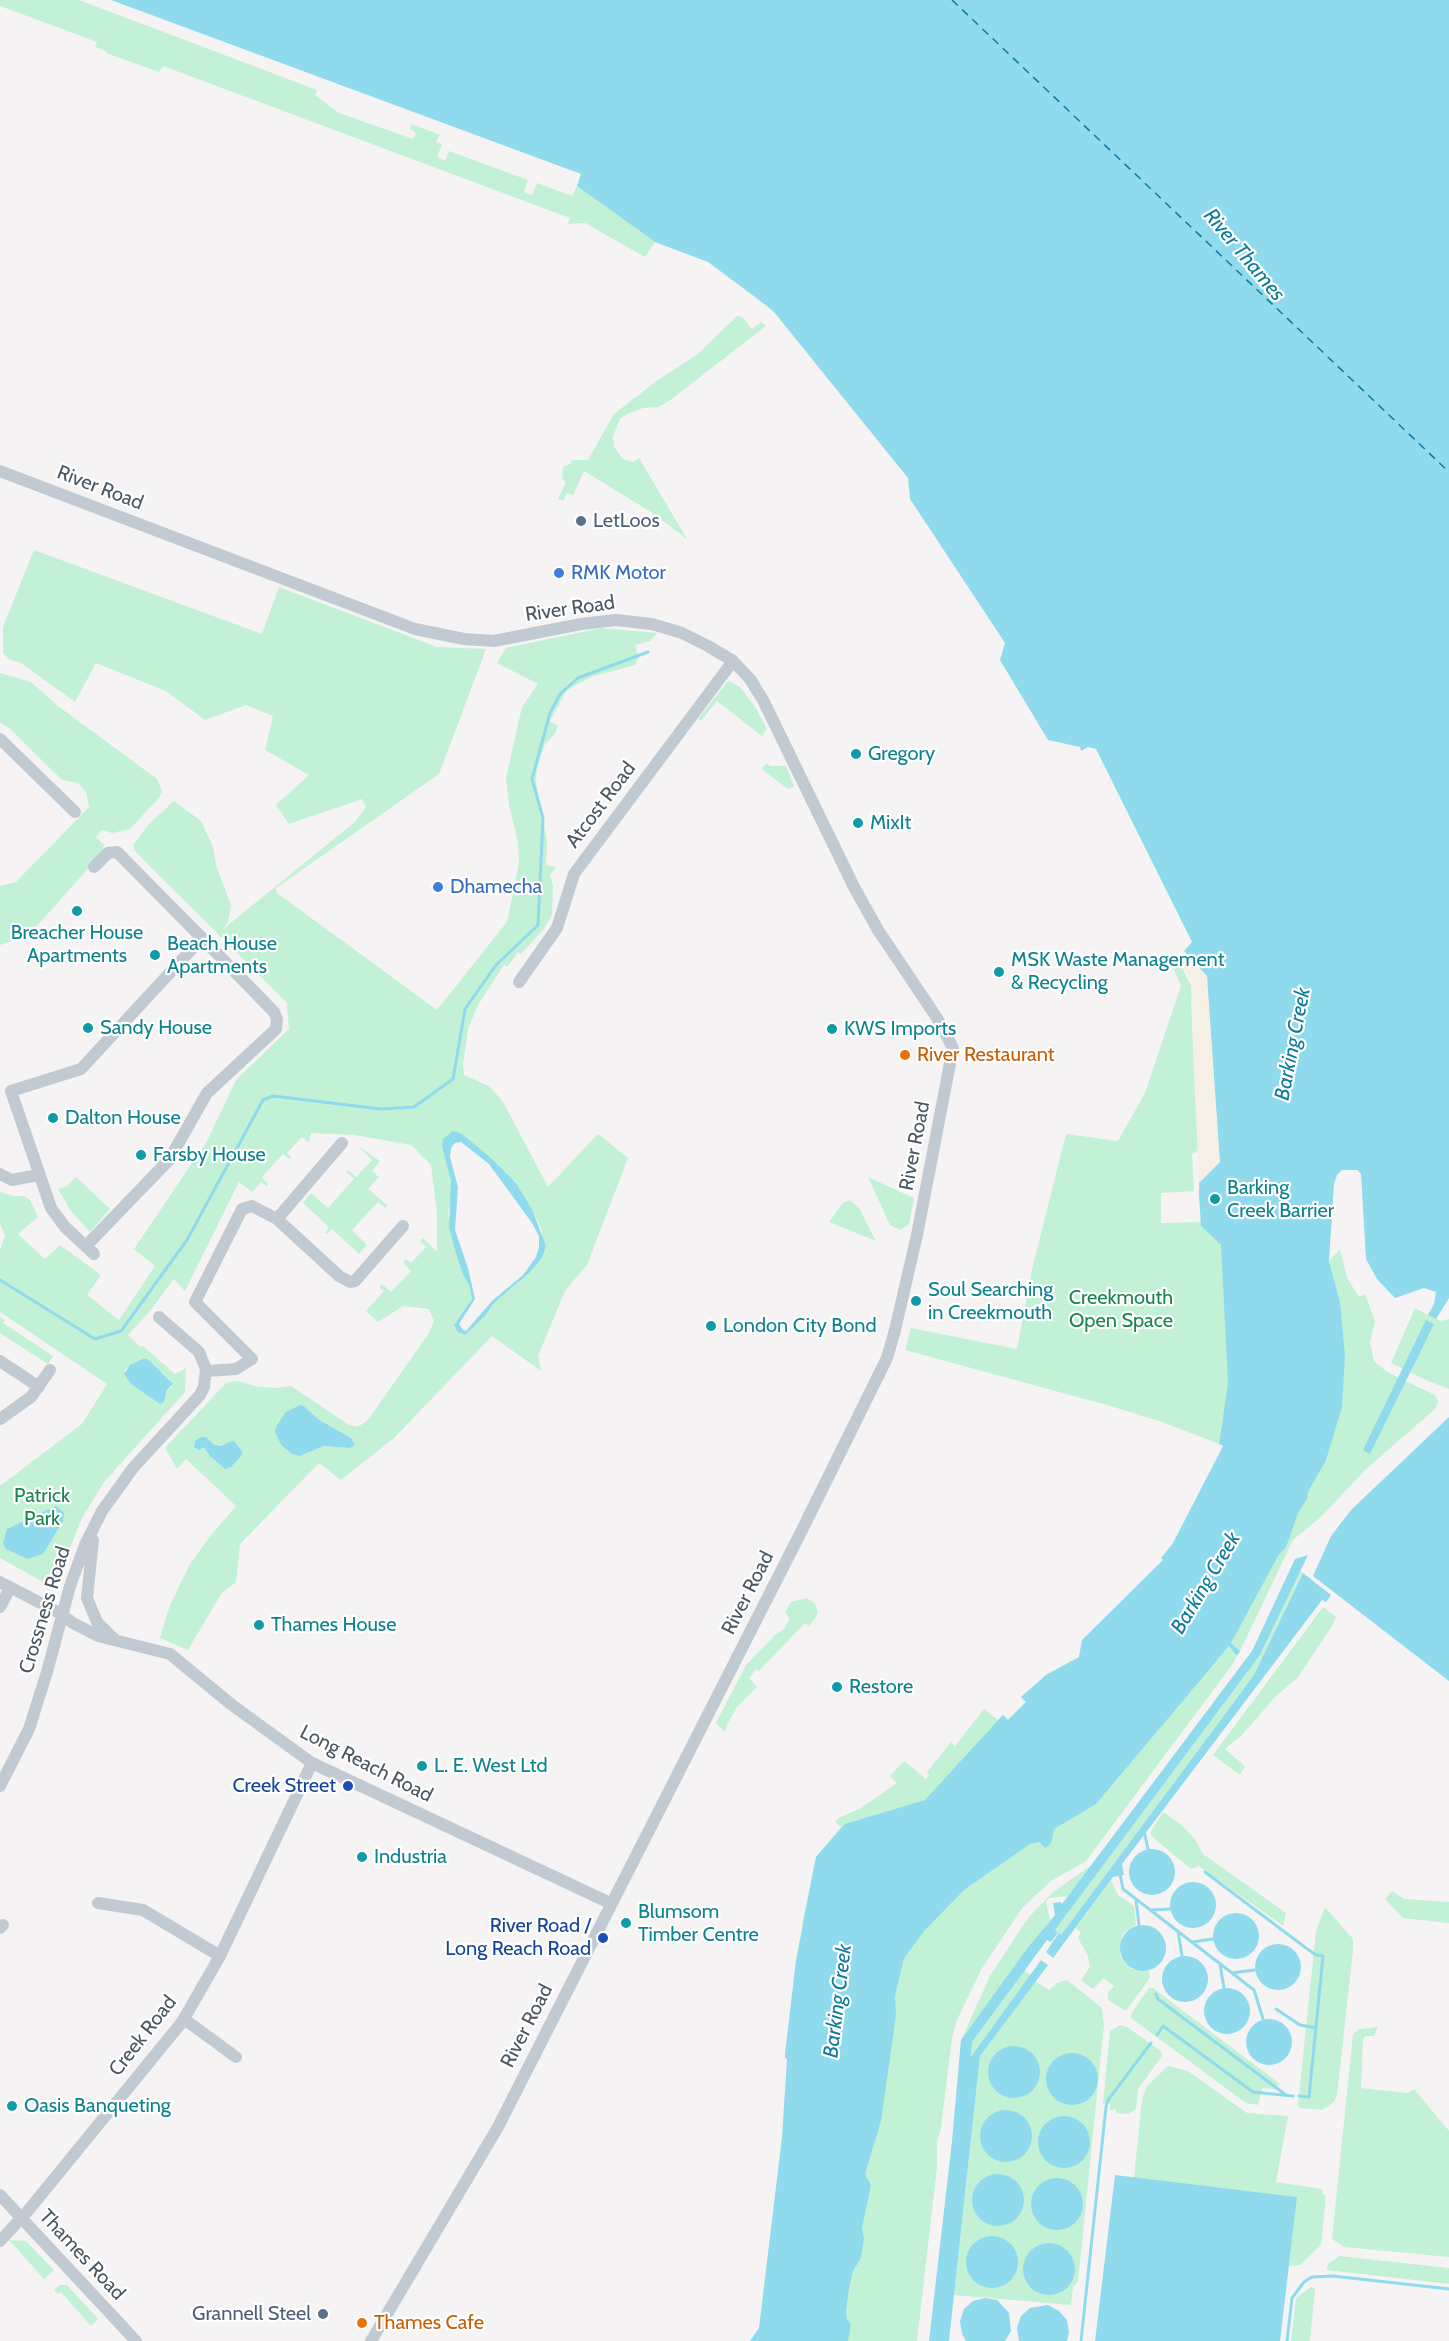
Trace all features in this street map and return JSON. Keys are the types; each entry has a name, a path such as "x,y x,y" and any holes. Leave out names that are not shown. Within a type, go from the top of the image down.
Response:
{"street":[{"name":"River Road","path":"0,471 415,628 464,639 494,641 581,624 615,620 652,624 682,633 733,661 750,679 763,700 854,887 878,930 950,1041 952,1057 916,1242 896,1330 887,1358 801,1532 492,2137 371,2341"},
{"name":"Atcost Road","path":"519,982 557,928 574,874 733,661"},
{"path":"0,739 75,812"},
{"path":"94,867 108,853 117,852 202,938 274,1012 277,1018 276,1029 207,1093 169,1160 90,1250 56,1215 38,1174 11,1091 81,1069 202,938"},
{"path":"277,1219 327,1151 342,1143"},
{"path":"0,1174 12,1180 38,1174"},
{"path":"159,1317 199,1352 206,1371 236,1369 252,1359 195,1302 242,1209 252,1206 277,1219 339,1276 350,1282 355,1281 403,1226"},
{"path":"0,1361 39,1387"},
{"path":"0,1419 31,1397 50,1370"},
{"name":"Crossness Road","path":"0,1786 29,1729 70,1586 94,1526 122,1482 200,1395 204,1387 206,1371"},
{"path":"94,1526 87,1598 97,1622 117,1642"},
{"name":"Long Reach Road","path":"5,1585 98,1636 164,1651 175,1656 232,1705 312,1763 610,1903"},
{"path":"0,1607 5,1585"},
{"name":"Creek Road","path":"0,2241 184,2019 220,1956 312,1763"},
{"path":"99,1903 143,1910 220,1956"},
{"path":"184,2019 236,2057"},
{"name":"Thames Road","path":"0,2195 136,2341"}],"green space":[{"path":"0,0 79,0 317,90 315,95 339,113 413,139 416,133 410,129 412,124 440,135 436,142 442,144 437,157 445,161 449,151 528,180 524,192 532,195 537,183 572,196 577,186 655,242 645,257 585,223 568,224 570,218 163,66 159,72 106,53 95,47 97,42 0,6"},
{"path":"737,316 742,317 752,329 761,322 766,326 669,401 658,407 643,408 620,419 613,436 614,447 623,459 633,462 639,458 687,539 651,512 584,471 573,495 567,493 563,501 558,499 566,482 562,478 563,467 570,464 572,460 588,460 614,414 658,380 698,354"},
{"name":"Patrick Park","path":"34,550 262,634 279,587 437,647 486,649 439,774 276,888 277,893 437,1010 507,922 519,864 518,842 509,805 506,778 522,707 538,684 497,663 506,648 601,628 657,633 650,641 635,645 639,658 635,665 591,677 567,690 550,721 558,726 555,734 545,744 537,768 536,783 547,842 546,865 556,867 550,875 553,887 552,915 543,930 521,954 518,953 507,967 504,965 478,1005 468,1029 463,1064 464,1075 489,1086 503,1102 548,1187 598,1134 628,1158 587,1265 565,1291 538,1356 541,1371 492,1336 394,1438 341,1480 319,1463 240,1544 236,1582 221,1594 188,1650 160,1638 170,1605 190,1564 236,1506 186,1459 177,1469 165,1448 226,1383 238,1381 275,1388 291,1386 349,1425 358,1427 368,1420 429,1333 434,1321 429,1309 403,1306 378,1322 366,1311 384,1291 379,1287 382,1284 391,1292 411,1271 403,1262 406,1259 411,1263 426,1247 420,1241 423,1238 437,1252 437,1213 431,1165 411,1145 355,1135 311,1133 309,1143 302,1137 287,1153 291,1157 289,1159 283,1154 262,1177 268,1184 267,1186 261,1182 252,1192 239,1182 185,1291 174,1279 128,1335 175,1374 186,1368 185,1392 104,1482 82,1518 54,1588 0,1558 0,1486 82,1424 107,1384 0,1312 0,1250 5,1235 0,1224 0,1192 13,1196 24,1196 30,1200 38,1217 18,1234 45,1259 60,1245 101,1275 87,1295 119,1320 155,1266 134,1249 207,1141 236,1080 289,1029 287,1003 135,851 133,845 149,824 174,801 201,821 213,847 216,865 231,906 228,922 222,930 356,821 366,807 362,799 289,824 276,805 309,775 265,750 273,716 246,705 205,720 166,691 96,663 75,702 21,663 10,660 3,653 3,627","holes":["462,1134 489,1156 516,1183 542,1231 542,1258 517,1284 493,1304 486,1315 465,1335 454,1325 472,1299 455,1250 448,1213 452,1197 451,1181 442,1146","147,1359 169,1379 172,1387 166,1391 160,1404 124,1370 136,1362","304,1406 318,1419 351,1438 350,1448 324,1446 300,1456 281,1445 275,1432"]},
{"path":"0,673 31,682 58,706 157,779 162,791 159,798 130,829 112,833 102,830 96,837 104,845 102,853 28,936 0,945 0,886 16,882 89,807 86,792 78,783 62,780 0,722"},
{"path":"728,681 740,687 755,707 767,729 762,736 717,701 701,721 698,719"},
{"path":"767,763 770,766 786,766 794,787 788,789 764,771 762,768"},
{"name":"Creekmouth Open Space","path":"1178,960 1191,985 1198,1150 1192,1154 1194,1191 1161,1193 1161,1223 1201,1222 1201,1226 1221,1245 1253,1312 1222,1421 1219,1444 1162,1422 1107,1405 905,1350 911,1328 1017,1349 1032,1269 1066,1134 1118,1141 1145,1093 1181,986 1172,965"},
{"path":"359,1147 380,1161 372,1171 379,1177 368,1189 388,1206 385,1208 378,1202 352,1230 367,1245 359,1254 332,1229 327,1234 325,1233 329,1227 303,1203 311,1193 328,1208 354,1179 346,1172 348,1170 356,1177 372,1160"},
{"path":"76,1177 110,1209 90,1232 71,1211 58,1189 67,1186"},
{"path":"868,1177 914,1198 909,1224 900,1230 890,1225"},
{"path":"850,1200 859,1208 876,1241 829,1222 843,1203"},
{"path":"1340,1249 1347,1278 1359,1297 1365,1294 1375,1322 1370,1342 1374,1361 1387,1372 1435,1395 1438,1401 1435,1409 1365,1470 1323,1515 1293,1540 1240,1651 1231,1643 1234,1621 1340,1302 1329,1261"},
{"path":"1415,1308 1441,1321 1449,1319 1449,1389 1391,1363"},
{"path":"0,1317 5,1320 3,1323 53,1356 48,1364 0,1333"},
{"path":"1300,1571 1303,1573 1254,1675 1061,1935 1055,1930 1260,1655"},
{"path":"807,1598 815,1604 818,1612 816,1617 809,1626 805,1623 759,1671 756,1669 749,1678 757,1687 737,1707 725,1732 716,1723 746,1665 775,1635 784,1629 790,1618 785,1613 791,1602"},
{"path":"1323,1607 1336,1617 1298,1677 1276,1696 1242,1735 1225,1749 1245,1766 1240,1775 1213,1755"},
{"path":"1118,1631 802,1924 816,1857 841,1827 835,1822 839,1818 861,1808 897,1783 890,1776 904,1761 926,1779 929,1775 927,1772 951,1742 955,1746 984,1709 998,1720 1003,1715 1008,1720 1026,1702 1021,1697 1046,1675 1079,1657 1082,1640"},
{"path":"1230,1646 1237,1656 1232,1665 1086,1861 1051,1881 1023,1907 982,1968 957,2020 952,2038 941,2128 937,2142 937,2167 917,2341 823,2341 884,1971 995,1841 1039,1842 1045,1848 1054,1829"},
{"path":"1163,1812 1183,1826 1196,1841 1203,1854 1286,1913 1283,1926 1199,1866 1191,1869 1155,1839 1150,1833"},
{"path":"1093,1864 1068,1896 1049,1898 1046,1902 1050,1920 961,2040 990,1976 1028,1918 1053,1892"},
{"path":"1111,1880 1118,1895 1134,1906 1136,1925 1122,1936 1120,1955 1131,1969 1149,1971 1150,1978 1126,2011 1108,2000 1108,1993 1114,1986 1104,1978 1093,1989 1081,1980 1090,1967 1088,1956 1078,1938 1081,1932 1076,1928"},
{"path":"1392,1891 1404,1899 1449,1902 1449,1923 1403,1918 1385,1899"},
{"path":"1325,1907 1353,1939 1353,1950 1337,2096 1334,2102 1322,2110 1300,2108 1298,2105 1316,1931"},
{"path":"1025,1970 1031,1975 971,2059 972,2042"},
{"path":"1067,1980 1102,2008 1104,2025 1078,2282 1073,2287 1071,2305 954,2295 980,2056 1035,1981 1049,1990 1057,1983"},
{"path":"1149,1988 1153,1988 1280,2084 1274,2089 1262,2088 1258,2105 1246,2103 1131,2018 1131,2014"},
{"path":"1120,2025 1127,2027 1161,2051 1162,2056 1138,2089 1136,2109 1128,2114 1116,2113 1116,2109 1110,2110 1110,2103 1103,2104 1110,2031"},
{"path":"1378,2027 1374,2036 1365,2036 1363,2039 1361,2088 1408,2093 1414,2089 1449,2131 1449,2257 1344,2247 1332,2239 1353,2034 1359,2029"},
{"path":"1168,2066 1188,2071 1247,2113 1288,2116 1276,2182 1322,2189 1323,2195 1326,2196 1321,2245 1300,2265 1289,2266 1296,2197 1134,2178 1142,2099 1147,2086"},
{"path":"9,2240 26,2241 54,2270 44,2279"},
{"path":"1339,2256 1449,2268 1449,2284 1327,2270 1328,2264"},
{"path":"60,2285 67,2285 98,2319 91,2326 61,2292 58,2294 54,2290"},
{"path":"1311,2287 1315,2288 1310,2341 1291,2341 1296,2298"}],"sand":[{"path":"1186,952 1207,976 1220,1163 1199,1183 1192,983 1178,960"}],"water":[{"path":"111,0 1449,0 1449,1298 1436,1319 1428,1315 1434,1304 1436,1292 1424,1288 1395,1298 1377,1279 1366,1259 1361,1174 1357,1170 1342,1170 1337,1175 1334,1184 1329,1261 1340,1302 1345,1356 1342,1407 1326,1460 1299,1511 1286,1547 1278,1556 1231,1643 1240,1651 1237,1656 1229,1646 1096,1804 1054,1829 1051,1843 1045,1848 1039,1842 1030,1844 964,1890 925,1930 904,1958 895,1996 896,2015 881,2121 865,2174 871,2185 862,2228 864,2238 861,2258 853,2271 849,2288 846,2311 847,2319 851,2324 848,2341 750,2341 759,2328 782,2137 787,2059 785,2054 796,1960 816,1857 845,1824 925,1800 1003,1715 1008,1720 1026,1702 1021,1697 1046,1675 1079,1657 1082,1640 1163,1560 1161,1558 1173,1543 1223,1446 1219,1444 1228,1383 1221,1245 1201,1226 1199,1195 1199,1183 1220,1162 1207,976 1184,951 1192,942 1096,749 1088,747 1081,751 1080,747 1048,740 1000,660 1005,643 910,499 908,478 774,312 708,262 655,242 577,186 581,174"},
{"path":"453,1131 462,1134 489,1156 516,1183 532,1209 546,1246 542,1258 529,1273 493,1304 486,1315 465,1335 458,1332 454,1325 472,1299 449,1227 451,1181 442,1147 443,1139","holes":["461,1142 489,1164 532,1223 539,1236 539,1247 536,1257 523,1275 492,1301 466,1331 459,1324 475,1299 468,1268 455,1230 458,1187 450,1157 451,1148 455,1143"]},
{"path":"1426,1320 1434,1324 1370,1454 1363,1450"},
{"path":"143,1359 152,1363 173,1384 166,1391 164,1402 160,1404 131,1384 124,1374 130,1365"},
{"path":"300,1405 318,1419 351,1438 355,1445 350,1448 324,1446 300,1456 292,1454 281,1445 275,1432 286,1412"},
{"path":"1449,1417 1449,1681 1313,1576 1331,1536 1351,1510"},
{"path":"206,1437 214,1445 221,1446 235,1442 242,1451 242,1455 231,1467 225,1469 210,1456 204,1447 199,1450 194,1447 195,1441"},
{"path":"56,1506 64,1513 63,1521 43,1554 28,1559 6,1549 3,1543 7,1529"},
{"path":"1308,1555 1260,1655 1055,1930 1058,1933 1051,1942 1047,1940 972,2042 971,2057 1041,1960 1048,1965 980,2056 949,2341 929,2341 961,2040 1029,1946 1055,1915 1053,1903 1061,1902 1062,1904 1252,1651 1295,1559"},
{"path":"1303,1573 1331,1595 1326,1602 1322,1600 1122,1864 1124,1875 1113,1877 1053,1958 1046,1952 1059,1933 1061,1935 1254,1675"},
{"path":"1152,1849 1161,1850 1169,1855 1174,1863 1174,1881 1169,1889 1161,1894 1152,1895 1143,1894 1135,1889 1130,1881 1129,1872 1130,1863 1135,1855 1143,1850"},
{"path":"1193,1882 1202,1883 1210,1888 1215,1896 1215,1914 1210,1922 1202,1927 1193,1928 1184,1927 1176,1922 1171,1914 1170,1905 1171,1896 1176,1888 1184,1883"},
{"path":"1241,1913 1253,1919 1258,1927 1258,1945 1253,1953 1245,1958 1231,1959 1219,1953 1214,1945 1213,1931 1219,1919 1227,1914"},
{"path":"1148,1925 1160,1931 1165,1939 1165,1957 1160,1965 1152,1970 1138,1971 1126,1965 1121,1957 1120,1943 1126,1931 1134,1926"},
{"path":"1278,1944 1287,1945 1295,1950 1300,1958 1300,1976 1295,1984 1287,1989 1278,1990 1269,1989 1261,1984 1256,1976 1255,1967 1256,1958 1261,1950 1269,1945"},
{"path":"1185,1956 1194,1957 1202,1962 1207,1970 1207,1988 1202,1996 1194,2001 1185,2002 1176,2001 1168,1996 1163,1988 1162,1979 1163,1970 1168,1962 1176,1957"},
{"path":"1232,1988 1244,1994 1249,2002 1249,2020 1244,2028 1236,2033 1222,2034 1210,2028 1205,2020 1204,2006 1210,1994 1218,1989"},
{"path":"1274,2019 1286,2025 1291,2033 1291,2051 1286,2059 1278,2064 1264,2065 1252,2059 1247,2051 1246,2037 1252,2025 1260,2020"},
{"path":"1009,2046 1019,2046 1028,2050 1036,2058 1040,2072 1036,2086 1028,2094 1019,2098 1009,2098 1000,2094 992,2086 988,2077 988,2067 992,2058 1000,2050"},
{"path":"1067,2053 1077,2053 1086,2057 1094,2065 1098,2079 1094,2093 1086,2101 1077,2105 1067,2105 1058,2101 1050,2093 1046,2084 1046,2074 1050,2065 1058,2057"},
{"path":"1001,2110 1011,2110 1020,2114 1028,2122 1032,2136 1028,2150 1020,2158 1011,2162 1001,2162 992,2158 984,2150 980,2141 980,2131 984,2122 992,2114"},
{"path":"1059,2116 1069,2116 1078,2120 1086,2128 1090,2142 1086,2156 1078,2164 1069,2168 1059,2168 1050,2164 1042,2156 1038,2147 1038,2137 1042,2128 1050,2120"},
{"path":"993,2174 1003,2174 1012,2178 1020,2186 1024,2200 1020,2214 1012,2222 1003,2226 993,2226 984,2222 976,2214 972,2205 972,2195 976,2186 984,2178"},
{"path":"1115,2175 1297,2197 1280,2341 1095,2341"},
{"path":"1052,2178 1062,2178 1071,2182 1079,2190 1083,2204 1079,2218 1071,2226 1062,2230 1052,2230 1043,2226 1035,2218 1031,2209 1031,2199 1035,2190 1043,2182"},
{"path":"987,2236 997,2236 1006,2240 1014,2248 1018,2262 1014,2276 1006,2284 997,2288 987,2288 978,2284 970,2276 966,2267 966,2257 970,2248 978,2240"},
{"path":"1044,2243 1054,2243 1063,2247 1071,2255 1075,2269 1071,2283 1063,2291 1054,2295 1044,2295 1035,2291 1027,2283 1023,2274 1023,2264 1027,2255 1035,2247"},
{"path":"985,2298 997,2300 1009,2313 1011,2331 1005,2341 966,2341 962,2334 960,2321 964,2309 973,2301"},
{"path":"1048,2305 1059,2311 1067,2320 1069,2332 1067,2341 1019,2341 1017,2328 1021,2316 1030,2308"}],"waterway":[{"path":"0,1280 95,1339 121,1331 187,1240 263,1100 273,1096 381,1109 414,1107 453,1079 465,1009 496,965 538,925 543,818 532,779 550,713 560,694 578,678 648,652"},
{"path":"1144,1831 1148,1849"},
{"path":"1205,1872 1306,1948 1316,1955 1323,1956 1309,2097 1299,2096"},
{"path":"1120,1874 1123,1889 1254,1990 1263,2019"},
{"path":"1136,1900 1139,1925"},
{"path":"1151,1910 1170,1909"},
{"path":"1178,1931 1182,1956"},
{"path":"1192,1942 1213,1939"},
{"path":"1220,1964 1224,1988"},
{"path":"1232,1973 1254,1970"},
{"path":"1156,1994 1158,1999 1286,2095"},
{"path":"1276,2009 1300,2025 1316,2028"},
{"path":"1157,2035 1163,2026 1253,2092 1293,2096"},
{"path":"1081,2341 1106,2107 1108,2100 1151,2043"},
{"path":"1287,2341 1292,2298 1304,2282 1312,2277 1333,2276 1449,2289"}],"ferry route":[{"path":"952,0 1449,472"}],"place":[{"name":"LetLoos","path":"581,521"},
{"name":"RMK Motor","path":"559,573"},
{"name":"Gregory","path":"856,754"},
{"name":"MixIt","path":"858,823"},
{"name":"Dhamecha","path":"438,887"},
{"name":"Breacher House Apartments","path":"77,911"},
{"name":"Beach House Apartments","path":"155,955"},
{"name":"MSK Waste Management & Recycling","path":"999,972"},
{"name":"Sandy House","path":"88,1028"},
{"name":"KWS Imports","path":"832,1029"},
{"name":"River Restaurant","path":"905,1055"},
{"name":"Dalton House","path":"53,1118"},
{"name":"Farsby House","path":"141,1155"},
{"name":"Barking Creek Barrier","path":"1215,1199"},
{"name":"Soul Searching in Creekmouth","path":"916,1301"},
{"name":"London City Bond","path":"711,1326"},
{"name":"Thames House","path":"259,1625"},
{"name":"Restore","path":"837,1687"},
{"name":"L. E. West Ltd","path":"422,1766"},
{"name":"Creek Street","path":"348,1786"},
{"name":"Industria","path":"362,1857"},
{"name":"Blumsom Timber Centre","path":"626,1923"},
{"name":"River Road / Long Reach Road","path":"603,1938"},
{"name":"Oasis Banqueting","path":"12,2106"},
{"name":"Grannell Steel","path":"323,2314"},
{"name":"Thames Cafe","path":"362,2323"}],"water label":[{"name":"River Thames","path":"1244,255"},
{"name":"Barking Creek","path":"1293,1044"},
{"name":"Barking Creek","path":"1206,1583"},
{"name":"Barking Creek","path":"838,2001"}]}
